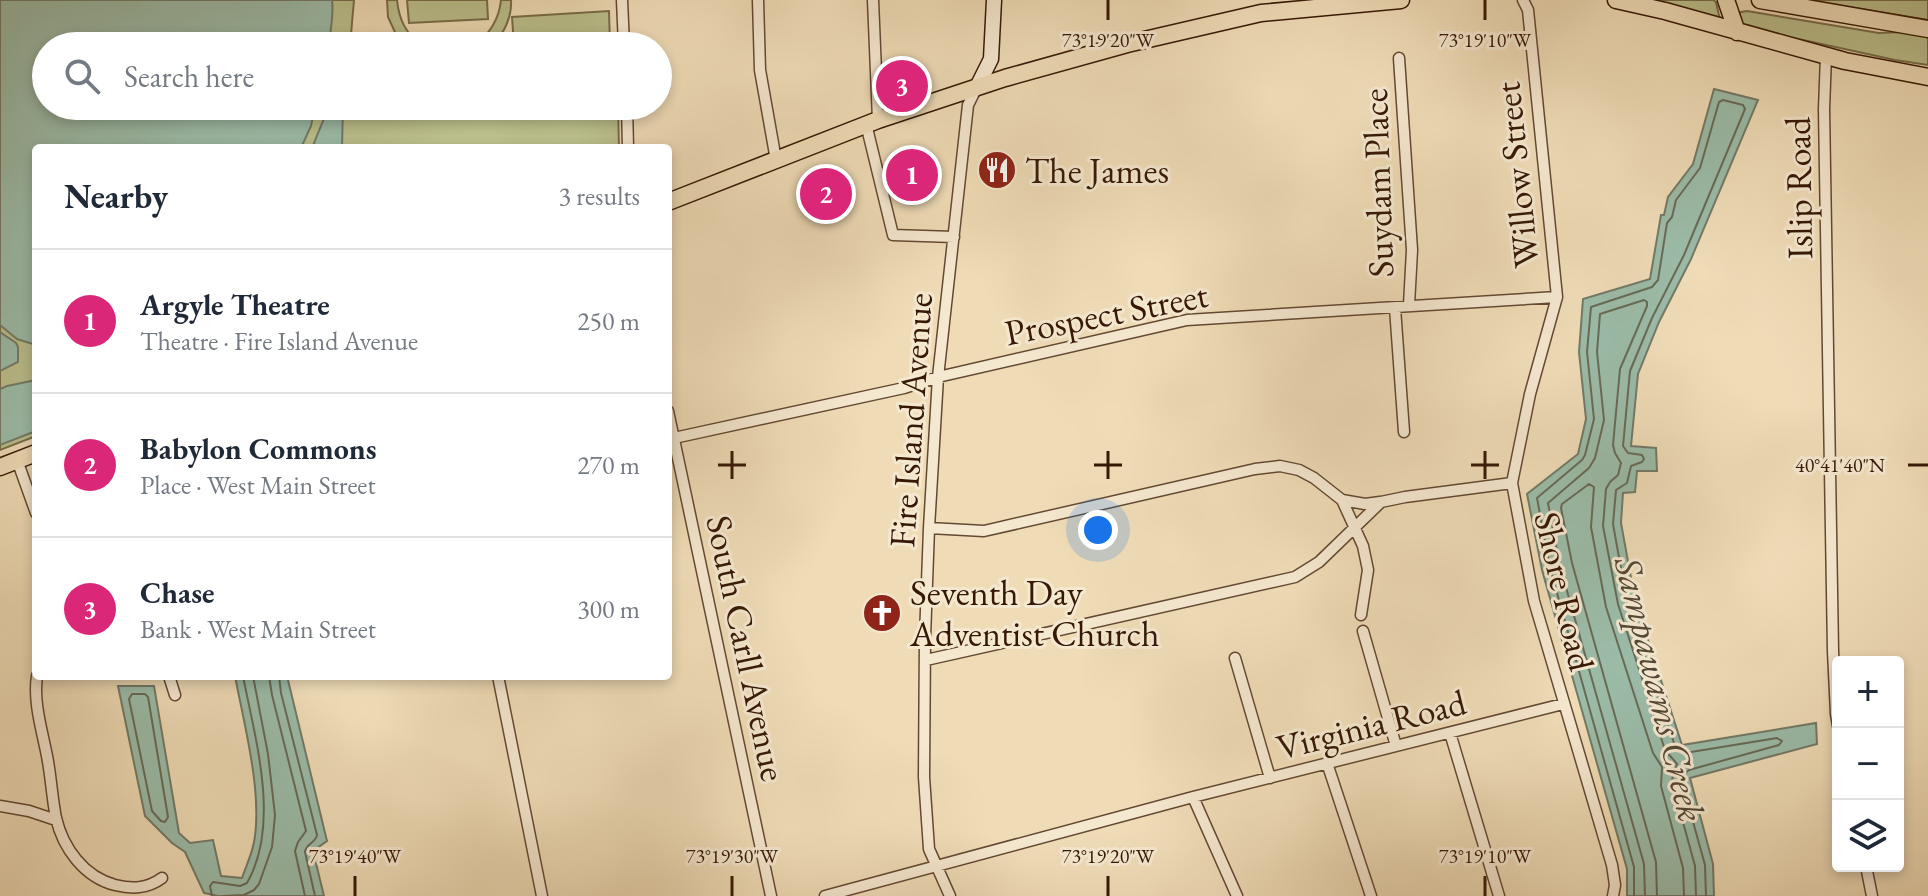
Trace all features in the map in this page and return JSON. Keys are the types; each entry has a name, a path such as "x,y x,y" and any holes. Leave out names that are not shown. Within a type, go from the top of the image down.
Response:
{"main road":[{"path":"977,87 991,59 994,0"},
{"path":"672,200 872,122 977,87 1127,44 1254,15 1401,0"},
{"path":"1616,0 1826,56 1907,74 1928,75"},
{"path":"1726,0 1737,32"},
{"path":"1760,0 1928,29"},
{"path":"0,467 32,454"}],"street":[{"path":"622,0 623,32"},
{"path":"758,0 760,70 776,160"},
{"path":"873,0 872,122 893,235 954,237"},
{"name":"Willow Street","path":"1523,0 1528,10 1557,297"},
{"name":"Islip Road","path":"1826,56 1824,109 1833,656"},
{"name":"Suydam Place","path":"1399,58 1412,250 1409,305"},
{"name":"Fire Island Avenue","path":"950,896 929,849 924,777 929,528 938,377 968,105 977,87"},
{"path":"627,120 628,144"},
{"name":"Prospect Street","path":"674,438 904,388 938,377 1187,320 1557,297"},
{"name":"Shore Road","path":"1557,297 1530,394 1512,483 1534,601 1612,865 1613,896"},
{"path":"1395,308 1404,432"},
{"name":"South Carll Avenue","path":"672,429 771,896"},
{"path":"17,460 32,502"},
{"path":"929,528 984,531 1255,469 1280,466 1299,470 1314,478 1342,500 1363,546 1368,570 1361,615"},
{"path":"1342,500 1365,504 1512,483"},
{"path":"926,660 1295,577 1319,562 1381,502"},
{"path":"1363,631 1396,746"},
{"path":"1235,658 1270,778"},
{"path":"37,680 37,704 56,820 68,846 94,877 122,887 142,888 162,878"},
{"path":"170,680 175,695"},
{"path":"499,680 542,896"},
{"name":"Virginia Road","path":"1193,797 1563,704"},
{"path":"1450,733 1499,896"},
{"path":"1327,763 1371,896"},
{"path":"825,896 1193,797 1237,896"},
{"path":"0,806 56,820"},
{"path":"1867,872 1872,896"}],"green space":[{"path":"0,0 354,0 351,32 32,32 32,120 618,120 619,144 32,144 32,438 0,450"},
{"path":"387,0 397,0 408,32 395,32 388,17"},
{"path":"407,0 487,0 488,19 409,23"},
{"path":"501,0 511,0 509,19 503,32 489,32 493,26"},
{"path":"1644,0 1713,0 1720,20"},
{"path":"1806,0 1928,0 1928,20"},
{"path":"609,11 610,32 513,32 512,17"},
{"path":"1747,11 1879,33 1901,32 1928,37 1928,65 1743,27 1737,17"}],"water":[{"path":"0,0 332,0 330,32 32,32 32,120 312,120 303,144 32,144 32,344 17,339 0,325"},
{"name":"Sampawams Creek","path":"1714,89 1758,100 1691,259 1659,322 1638,374 1631,446 1656,448 1657,471 1637,471 1635,492 1623,493 1621,523 1635,600 1682,745 1816,723 1817,744 1690,778 1713,864 1714,896 1627,896 1627,869 1542,570 1527,494 1578,454 1586,419 1579,352 1583,299 1650,279 1661,215 1664,215 1668,197 1693,164"},
{"path":"323,120 343,120 342,144 314,144"},
{"path":"0,332 16,343 18,362 0,371"},
{"path":"32,381 32,433 0,445 0,389"},
{"path":"236,680 288,680 327,841 313,851 324,896 218,896 204,893 185,852 145,816 118,686 154,686 179,833 190,843 213,840 221,876 242,878 254,842 256,803"}],"place":[{"name":"Chase","path":"902,86"},
{"name":"The James","path":"997,170"},
{"name":"Argyle Theatre","path":"912,175"},
{"name":"Babylon Commons","path":"826,194"},
{"name":"Seventh Day Adventist Church","path":"882,613"}]}
